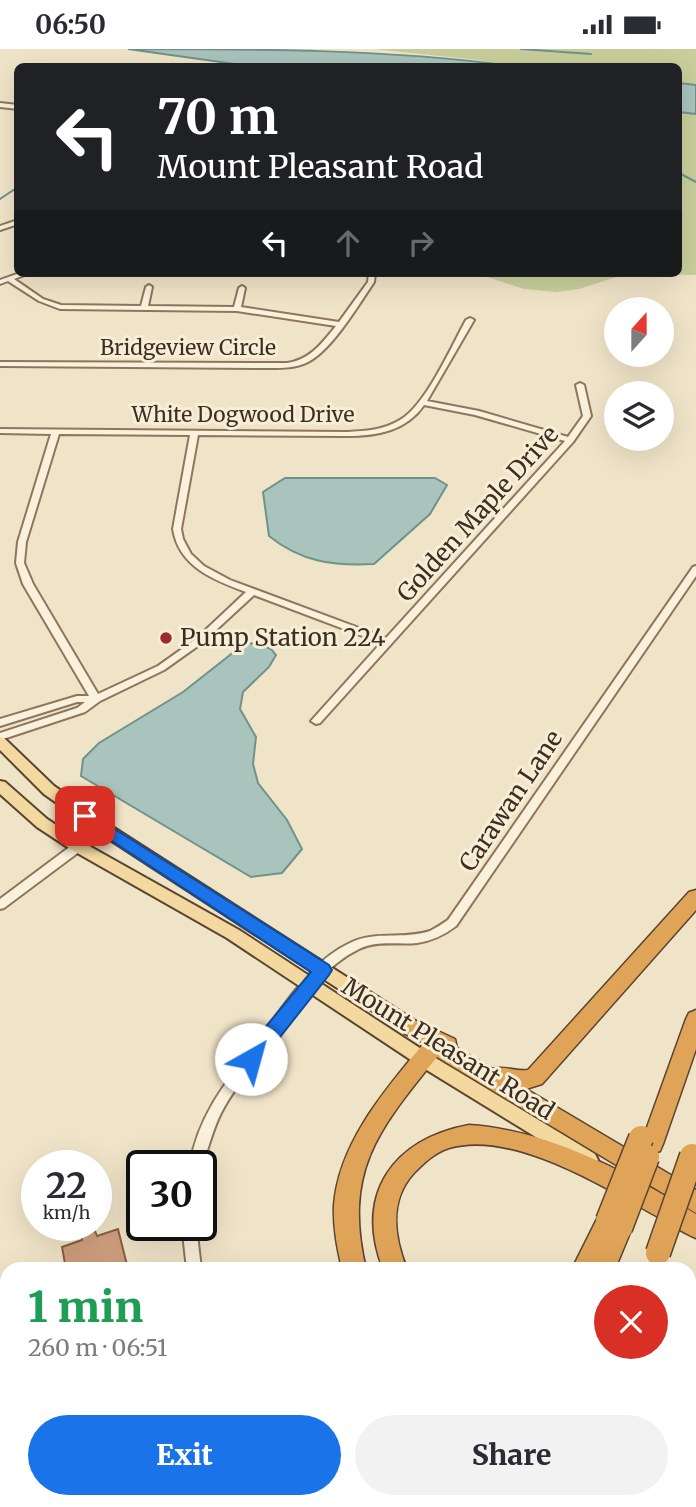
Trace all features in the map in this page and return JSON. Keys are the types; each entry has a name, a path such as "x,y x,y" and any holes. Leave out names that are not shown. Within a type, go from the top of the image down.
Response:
{"highway":[{"path":"412,1027 507,1080 534,1078 696,897"},
{"path":"605,1262 614,1225 696,1019"},
{"path":"353,1262 344,1220 345,1197 352,1166 371,1130 429,1052"},
{"name":"Mount Pleasant Road","path":"429,1052 696,1202"},
{"path":"393,1262 386,1242 384,1215 389,1192 396,1178 411,1159 428,1147 458,1136 494,1136 531,1143 654,1201"},
{"path":"655,1261 694,1150"},
{"name":"Mount Pleasant Road","path":"654,1201 696,1227"},
{"path":"589,1262 614,1225"}],"main road":[{"name":"Mount Pleasant Road","path":"0,740 50,790 103,828 412,1027 429,1052"},
{"name":"Mount Pleasant Road","path":"0,786 42,823 77,846 210,921 309,984 429,1052 654,1201"}],"street":[{"path":"0,282 15,277"},
{"name":"Bridgeview Circle","path":"0,364 292,365 305,362 317,353 371,282 372,277"},
{"path":"9,279 37,298 55,306 237,309 339,324"},
{"path":"144,309 149,287"},
{"path":"237,309 242,288"},
{"name":"White Dogwood Drive","path":"0,431 366,434 401,423 413,414 470,320"},
{"name":"Golden Maple Drive","path":"316,721 570,440 587,416 580,385"},
{"path":"422,402 485,415 570,440"},
{"path":"56,432 22,542 20,563 28,585 96,699"},
{"path":"194,433 178,520 178,540 194,564 208,573 388,642"},
{"name":"Carawan Lane","path":"200,1150 210,1122 227,1090 309,984 323,970 354,946 377,940 418,940 440,933 453,922 696,569"},
{"path":"0,740 81,710 96,699 143,678 182,655 253,591"},
{"path":"0,723 77,699 96,699"},
{"path":"0,905 103,828"},
{"path":"191,1241 193,1262"}],"green space":[{"path":"373,49 696,49 696,85 682,83 682,63 496,63"},
{"path":"682,112 696,114 696,275 682,275"},
{"path":"487,277 617,277 579,289 557,292 524,289"}],"water":[{"path":"128,49 369,53 489,63 228,63"},
{"path":"682,83 696,85 696,114 682,112"},
{"path":"285,478 435,478 447,485 430,514 374,564 345,564 305,557 269,536 263,492"},
{"path":"257,643 271,649 276,655 269,667 243,692 240,709 256,737 253,764 258,783 287,820 302,849 282,873 251,877 81,776 83,759 99,743 183,692 244,644"}],"building":[{"path":"118,1229 126,1262 65,1262 62,1247 79,1241 112,1241 112,1231"}],"waterway":[{"path":"521,49 591,54"},
{"path":"682,175 696,182"},
{"path":"0,199 14,190"}],"place":[{"name":"Pump Station 224","path":"166,638"}],"route":[{"path":"85,816 323,970 251,1059"}]}
